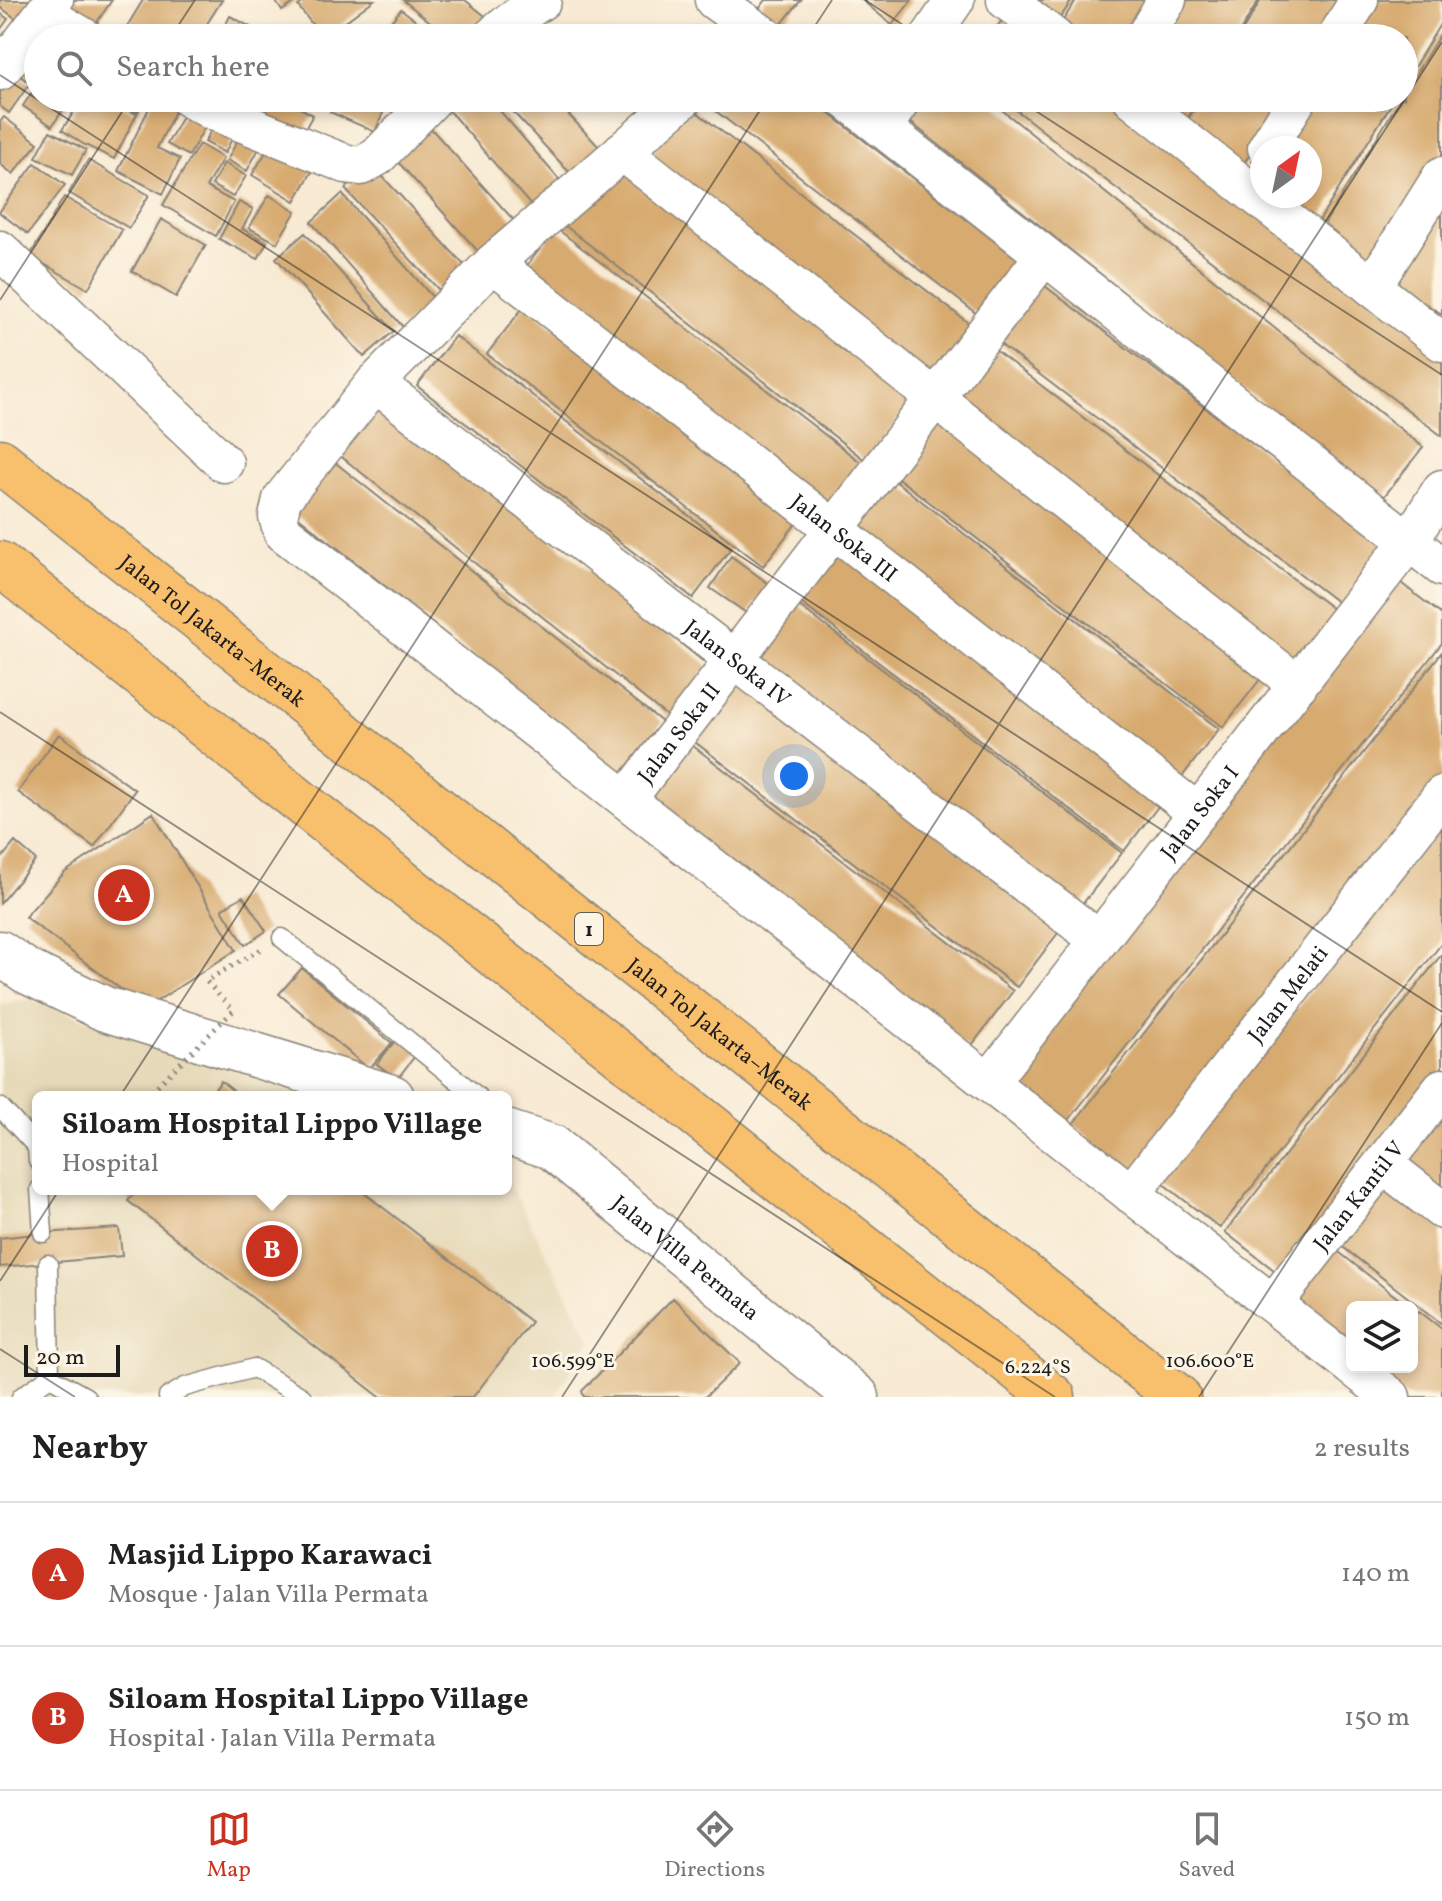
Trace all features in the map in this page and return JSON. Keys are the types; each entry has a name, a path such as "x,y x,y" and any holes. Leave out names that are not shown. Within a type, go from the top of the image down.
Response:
{"highway":[{"name":"Jalan Tol Jakarta–Merak","path":"0,461 1178,1397"},
{"path":"0,564 1053,1397"}],"street":[{"path":"509,24 542,0"},
{"path":"714,0 745,24"},
{"path":"939,24 955,0"},
{"path":"954,24 970,0"},
{"path":"1006,0 1037,24"},
{"path":"1152,24 1167,0"},
{"path":"1344,24 1359,0"},
{"path":"36,24 49,7 69,24"},
{"path":"0,71 24,40"},
{"path":"216,112 346,164 361,166 377,157 420,112"},
{"path":"668,112 493,263 375,383 282,499 278,517 283,532 1346,1362"},
{"path":"882,112 1044,256 1442,567"},
{"path":"1155,112 1250,169"},
{"path":"1274,136 1289,112"},
{"path":"622,151 1298,685"},
{"path":"1372,287 1442,176"},
{"path":"1291,208 1372,287 1442,342"},
{"path":"0,250 224,463"},
{"name":"Jalan Soka II","path":"627,799 1044,256"},
{"name":"Jalan Soka III","path":"493,263 1198,813"},
{"name":"Jalan Soka IV","path":"375,383 1099,940"},
{"name":"Jalan Soka I","path":"989,1082 1409,541 1442,489"},
{"name":"Jalan Melati","path":"1131,1194 1442,795"},
{"path":"0,953 26,971 105,1009 372,1091"},
{"name":"Jalan Kantil V","path":"1273,1304 1442,1088"},
{"name":"Jalan Villa Permata","path":"512,1134 552,1147 857,1397"},
{"path":"1383,1164 1442,1210"},
{"path":"1360,1373 1391,1397"}],"lane":[{"path":"282,938 471,1091"},
{"path":"0,1107 32,1142"},
{"path":"40,1195 43,1233"},
{"path":"48,1264 50,1377"},
{"path":"175,1394 254,1368 302,1397"},
{"path":"21,1397 50,1377"},
{"path":"50,1377 86,1397"}],"path":[{"path":"152,1091 233,1011 206,981 282,938"}],"shaded area":[{"path":"27,999 294,1091 32,1091 32,1195 512,1195 512,1188 591,1340 554,1397 0,1397 0,1006"}],"building":[{"path":"0,0 39,0 22,23 0,7"},
{"path":"63,0 112,0 96,24"},
{"path":"143,0 222,0 207,24 128,24"},
{"path":"275,0 298,0 282,11"},
{"path":"307,0 374,0 342,24 312,24 298,6"},
{"path":"403,0 465,0 485,16 479,24 433,24"},
{"path":"766,0 801,0 782,24 759,9"},
{"path":"862,0 912,0 891,24"},
{"path":"1018,0 1072,0 1056,24 1045,24"},
{"path":"1076,0 1155,0 1140,24 1061,24"},
{"path":"1177,0 1259,0 1244,24 1162,24"},
{"path":"1261,0 1343,0 1328,24 1246,24"},
{"path":"1371,0 1442,0 1442,21 1418,61 1418,24 1356,24"},
{"path":"401,9 421,24 389,24"},
{"path":"0,13 8,19 0,30"},
{"path":"1006,15 1018,24 999,24"},
{"path":"230,16 245,24 226,24"},
{"path":"1442,31 1442,169 1380,269 1320,231 1392,112 1418,112 1418,70"},
{"path":"24,53 24,73 12,66"},
{"path":"9,68 24,79 24,92 9,113 0,106 0,81"},
{"path":"32,112 62,112 52,126"},
{"path":"74,112 137,114 114,159 62,130"},
{"path":"147,112 175,112 157,148 180,159 163,194 118,171"},
{"path":"185,112 212,114 189,156 167,144"},
{"path":"308,112 313,115 299,139 253,114"},
{"path":"330,112 383,112 375,132"},
{"path":"450,112 501,112 562,183 533,208"},
{"path":"513,112 566,112 600,148 571,174"},
{"path":"684,112 697,112 980,332 938,385 647,160"},
{"path":"717,112 827,112 1028,267 986,321"},
{"path":"908,112 1004,112 1423,447 1382,499 904,117"},
{"path":"1019,112 1133,112 1250,201 1250,208 1259,208 1442,348 1442,436"},
{"path":"1169,112 1191,112 1184,124"},
{"path":"1192,112 1275,112 1261,136 1250,136 1250,154 1240,170 1182,129"},
{"path":"1302,112 1386,112 1314,229 1281,208 1322,208 1322,136 1287,136"},
{"path":"4,117 38,143 13,174 0,164 0,122"},
{"path":"216,120 236,130 225,153 205,142"},
{"path":"426,123 519,226 484,258 391,154"},
{"path":"50,131 86,150 72,175 36,157"},
{"path":"241,134 261,145 247,171 227,160"},
{"path":"272,142 314,168 295,201 252,175"},
{"path":"199,144 223,158 206,187 234,202 216,236 163,205"},
{"path":"88,160 149,195 129,228 69,193"},
{"path":"613,160 916,397 866,461 563,224"},
{"path":"35,163 65,185 28,234 0,211"},
{"path":"224,163 246,176 233,197 212,185"},
{"path":"372,165 465,266 439,290 345,189"},
{"path":"342,194 435,300 403,327 311,222"},
{"path":"269,195 296,211 277,243 249,228"},
{"path":"64,197 122,230 88,289 30,256"},
{"path":"239,202 253,209 242,229 267,242 258,259 219,239"},
{"path":"1442,209 1442,314 1395,285"},
{"path":"161,219 206,245 176,297 132,271"},
{"path":"556,228 863,464 826,513 518,277"},
{"path":"305,233 394,331 364,357 276,258"},
{"path":"1041,283 1391,549 1345,608 996,341"},
{"path":"525,305 801,517 763,566 487,354"},
{"path":"455,336 731,548 693,598 417,386"},
{"path":"991,347 1342,616 1298,676 946,405"},
{"path":"374,398 709,666 668,717 333,450"},
{"path":"939,417 1268,669 1223,727 894,475"},
{"path":"327,456 662,722 621,774 286,507"},
{"path":"890,477 1219,729 1174,787 845,536"},
{"path":"840,541 1169,792 1124,851 796,599"},
{"path":"731,556 769,584 748,614 710,588"},
{"path":"1392,576 1442,615 1442,643 1068,1121 1004,1072"},
{"path":"793,601 1122,853 1077,911 748,660"},
{"path":"1442,652 1442,782 1136,1174 1073,1124"},
{"path":"732,677 1061,929 1017,987 687,736"},
{"path":"59,734 135,790 94,847 18,792"},
{"path":"684,739 1013,991 969,1049 639,798"},
{"path":"153,813 236,950 146,1008 25,917 64,873"},
{"path":"1442,823 1442,943 1220,1228 1161,1182"},
{"path":"15,842 36,860 0,903 0,860"},
{"path":"243,896 266,931 245,945 222,909"},
{"path":"1442,954 1442,1073 1283,1277 1225,1232"},
{"path":"302,968 392,1043 369,1069 279,994"},
{"path":"398,1037 418,1052 397,1079 377,1064"},
{"path":"221,1081 234,1091 214,1091"},
{"path":"1439,1117 1442,1119 1442,1197 1401,1166"},
{"path":"1386,1185 1442,1229 1442,1324 1418,1305 1418,1301 1412,1301 1339,1244"},
{"path":"132,1195 367,1195 531,1322 473,1397 380,1397 128,1201"},
{"path":"119,1228 122,1256 0,1267 0,1238"},
{"path":"1335,1249 1401,1301 1346,1301 1346,1353 1288,1308"},
{"path":"673,1298 740,1363 705,1397 584,1397 582,1391"},
{"path":"1419,1311 1442,1329 1442,1397 1408,1397 1372,1373 1418,1373"}],"place":[{"name":"Masjid Lippo Karawaci","path":"124,895"},
{"name":"Siloam Hospital Lippo Village","path":"272,1251"}]}
